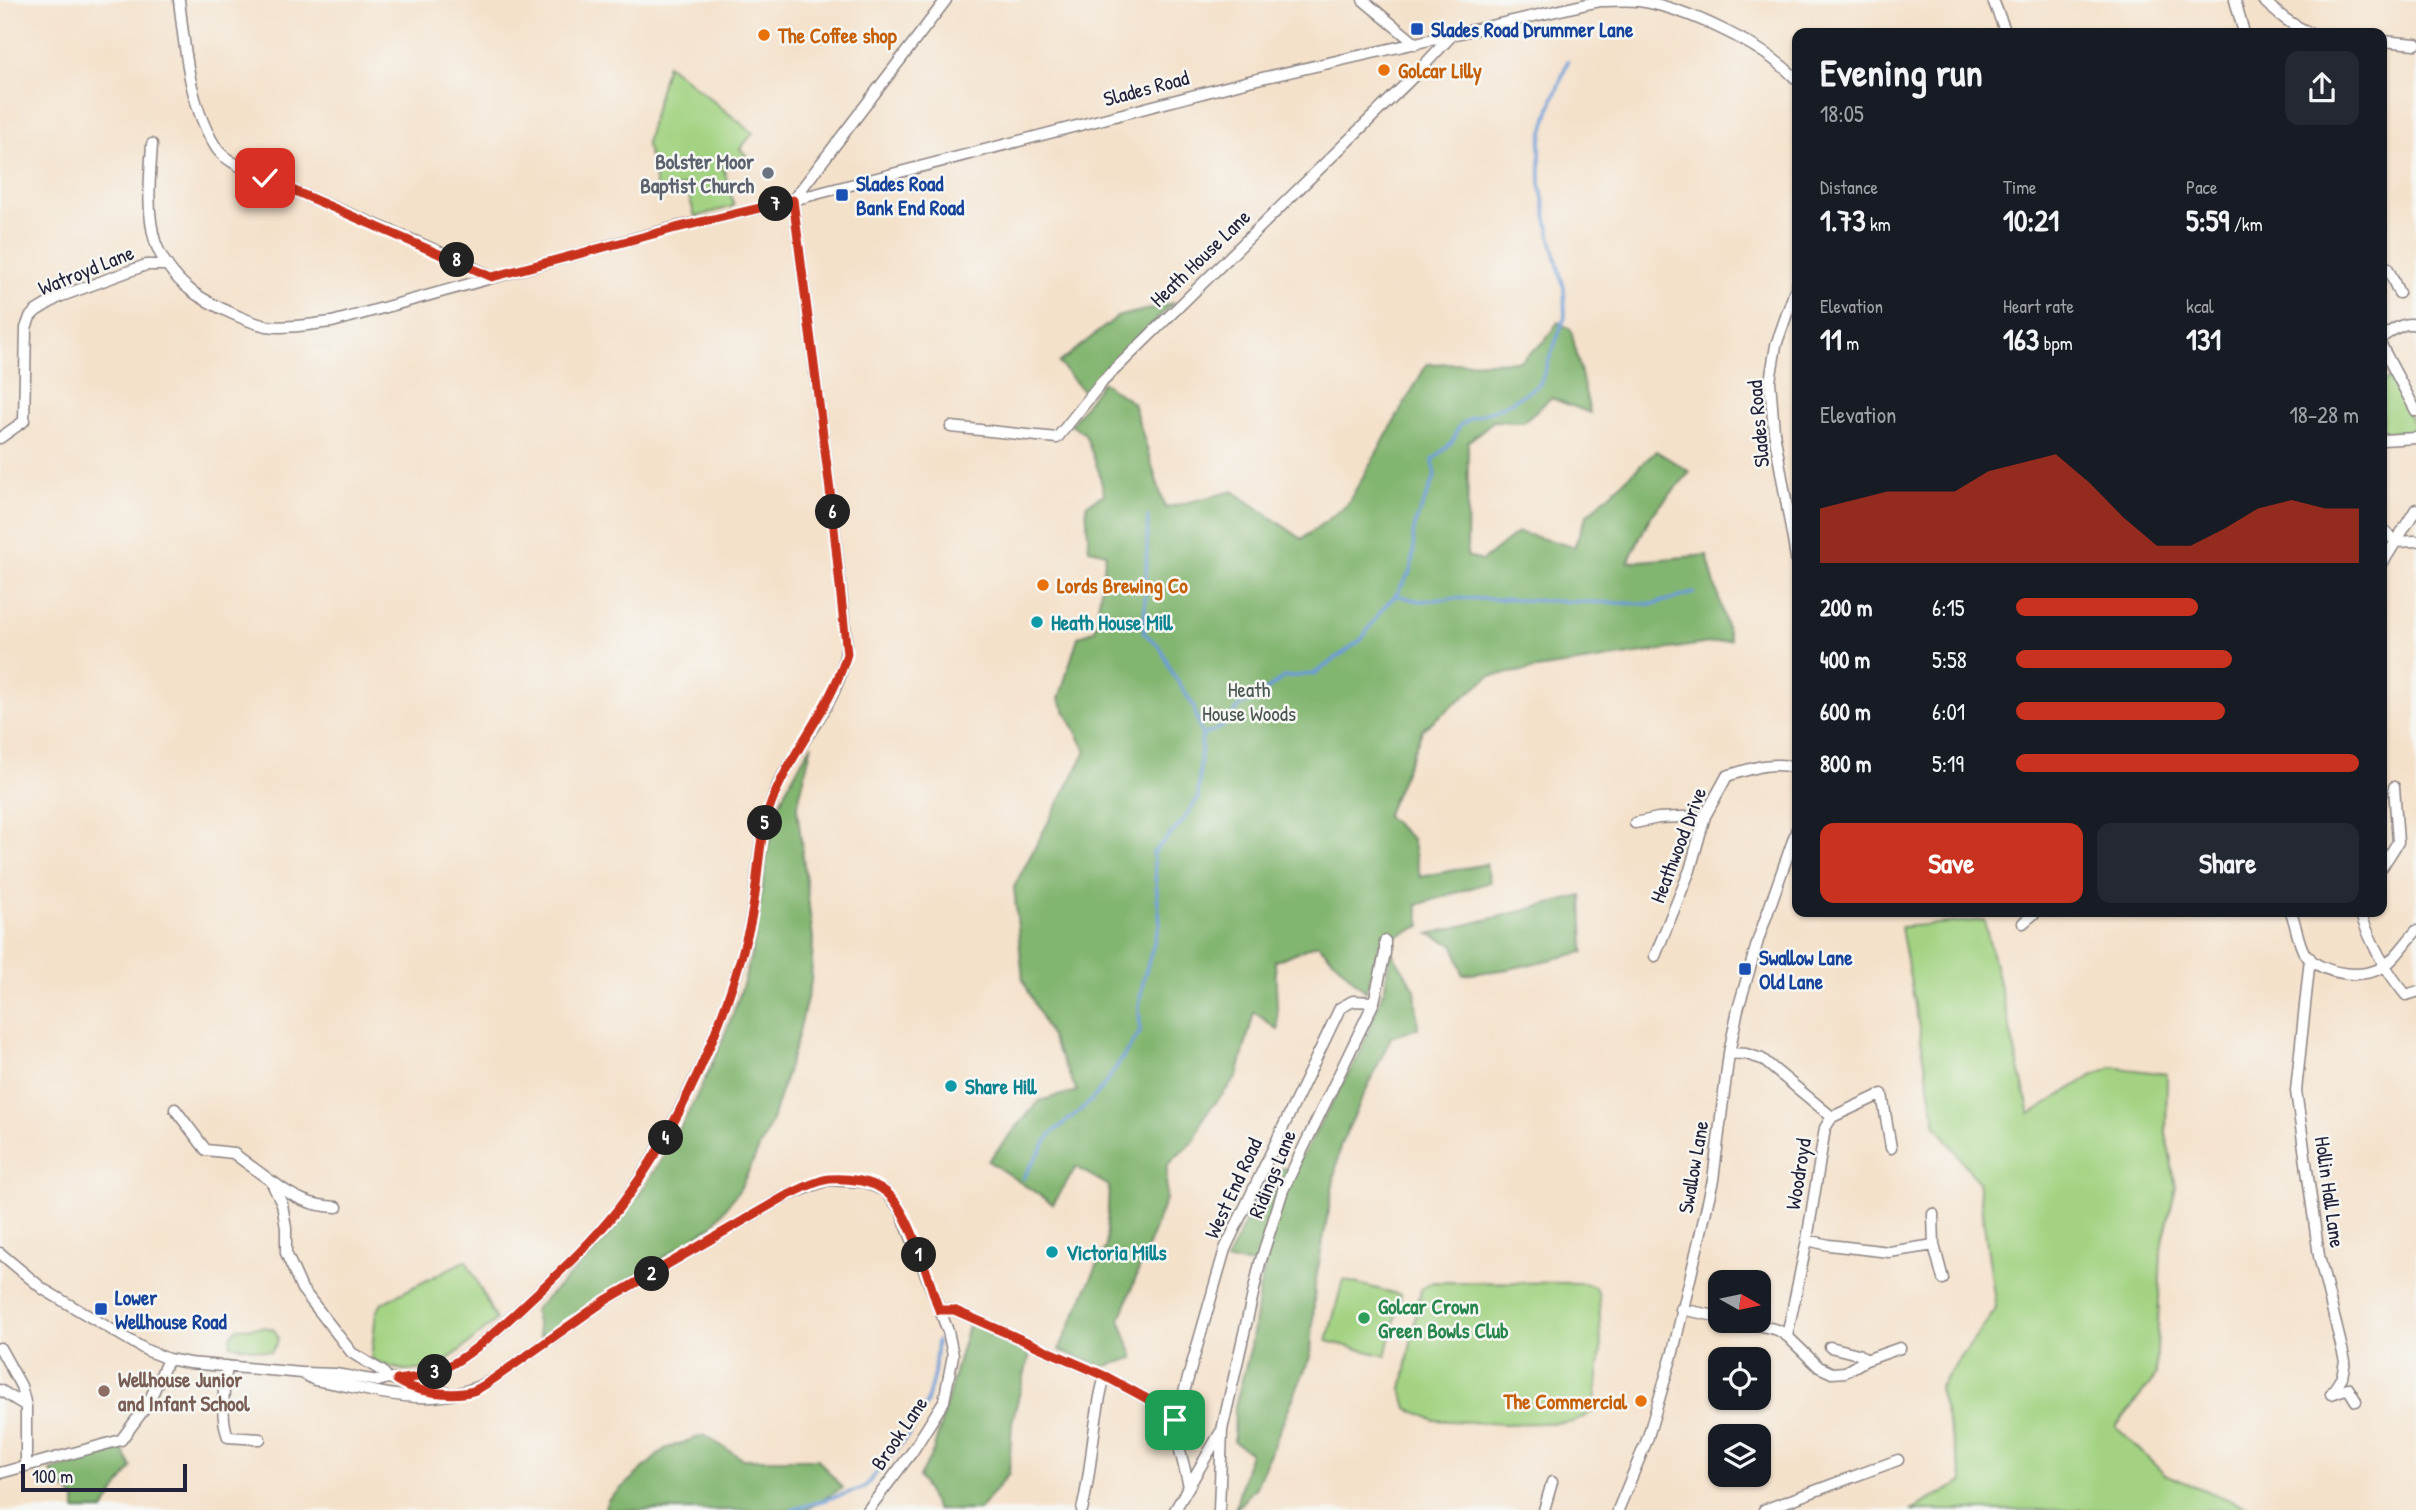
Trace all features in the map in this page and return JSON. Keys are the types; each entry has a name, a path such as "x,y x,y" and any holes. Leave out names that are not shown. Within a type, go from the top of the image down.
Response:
{"street":[{"path":"179,0 187,65 204,126 218,151 227,160 492,277"},
{"path":"0,1253 43,1289 79,1312 146,1350 168,1359 335,1374 378,1381 427,1375 470,1352 578,1255 618,1209 669,1133 726,1002 749,927 759,842 768,811 779,783 822,713 842,672 847,654 830,490 793,200 946,0"},
{"path":"1363,0 1416,44"},
{"name":"Slades Road","path":"167,265 189,289 226,310 266,326 332,322 676,228 1249,81 1601,1 1637,0 1720,27 1768,56 1792,76"},
{"path":"1993,0 2004,28"},
{"path":"2235,0 2243,28"},
{"path":"2263,0 2297,28"},
{"name":"Heath House Lane","path":"951,427 1057,438 1110,373 1396,94 1452,35"},
{"path":"2387,41 2416,44"},
{"path":"152,144 150,215 156,243 167,265"},
{"name":"Watroyd Lane","path":"0,438 24,421 26,328 30,317 59,296 146,265 167,265"},
{"path":"2387,267 2399,293"},
{"name":"Slades Road","path":"1792,299 1776,345 1770,380 1774,432 1792,535"},
{"path":"2387,334 2402,325 2416,325"},
{"path":"2387,356 2416,411"},
{"path":"2387,440 2416,438"},
{"path":"2387,556 2416,509"},
{"path":"2387,533 2396,542 2416,541"},
{"name":"Heathwood Drive","path":"1655,956 1690,870 1705,816 1727,776 1763,765 1792,766"},
{"path":"2387,859 2398,842 2393,787"},
{"path":"1635,823 1658,818 1705,816"},
{"name":"Swallow Lane","path":"1618,1510 1647,1440 1673,1352 1713,1180 1729,1053 1738,1009 1759,937 1792,843"},
{"path":"2023,923 2030,917"},
{"path":"2293,917 2305,953 2322,967 2346,973 2372,972 2386,965 2416,931"},
{"path":"2362,917 2386,965 2406,995 2416,992"},
{"name":"Ridings Lane","path":"1222,1430 1260,1263 1283,1189 1374,1002 1385,942"},
{"name":"Hollin Hall Lane","path":"2311,958 2297,1091 2319,1256 2345,1361 2342,1377 2331,1394 2348,1388 2356,1401"},
{"name":"West End Road","path":"1174,1427 1230,1238 1340,1008 1353,1001 1374,1002"},
{"name":"Woodroyd","path":"1729,1053 1762,1059 1832,1117"},
{"name":"Woodroyd","path":"1787,1336 1807,1240 1825,1128 1832,1117 1882,1094 1891,1148"},
{"path":"175,1109 206,1150 233,1153 292,1197 316,1206 337,1207"},
{"path":"302,1373 316,1380 421,1399 474,1391 606,1300 784,1197 828,1180 864,1182 885,1191 897,1204 911,1233 939,1310 954,1310 1105,1376 1153,1402 1174,1427 1189,1486"},
{"path":"271,1181 282,1204 286,1253 302,1289 352,1353 407,1387 455,1394"},
{"path":"1933,1214 1934,1245 1943,1279"},
{"name":"Woodroyd","path":"1807,1240 1889,1252 1934,1245"},
{"path":"1681,1309 1708,1315"},
{"name":"Brook Lane","path":"868,1510 912,1452 944,1401 953,1355 948,1331 939,1310"},
{"path":"1771,1328 1779,1330 1819,1367 1832,1373 1845,1372 1866,1360 1900,1348"},
{"path":"1830,1347 1858,1354 1866,1360"},
{"path":"0,1348 21,1386 26,1406 26,1465"},
{"path":"0,1474 121,1440 148,1404 168,1359"},
{"path":"227,1366 224,1396 228,1437 260,1439"},
{"path":"1082,1510 1105,1376"},
{"path":"0,1390 26,1406"},
{"path":"1175,1510 1222,1430"},
{"path":"1219,1510 1222,1430"},
{"path":"1764,1510 1898,1460"},
{"path":"1544,1510 1552,1482"}],"green space":[{"path":"667,64 753,133 740,149 747,156 723,166 734,206 695,217 686,185 658,192 646,143"},
{"path":"1173,303 1084,392 1059,363 1117,317"},
{"name":"Heath House Woods","path":"1558,322 1571,330 1590,413 1551,398 1523,422 1493,421 1468,442 1467,556 1482,561 1518,532 1574,547 1587,515 1656,451 1690,472 1650,517 1628,562 1707,555 1730,640 1490,676 1423,729 1386,816 1412,839 1420,877 1486,864 1490,882 1417,905 1421,926 1380,942 1366,992 1318,944 1275,961 1278,1030 1254,1012 1237,1077 1204,1116 1195,1140 1167,1165 1166,1199 1120,1319 1134,1358 1103,1367 1059,1350 1106,1246 1109,1186 1076,1167 1053,1204 988,1161 1039,1101 1077,1091 1023,980 1014,887 1086,751 1059,699 1078,637 1095,630 1106,553 1089,549 1086,505 1104,494 1085,434 1071,425 1102,382 1133,403 1165,508 1233,491 1302,539 1347,505 1427,364 1520,361 1545,341"},
{"path":"2391,378 2416,432 2387,432 2387,380"},
{"path":"812,744 797,808 813,939 811,982 797,1040 771,1123 740,1189 712,1226 540,1337 534,1310 594,1252 633,1202 675,1136 712,1063 728,1026 751,956 776,814"},
{"path":"1582,896 1584,952 1509,969 1463,975 1454,945 1429,934"},
{"path":"1984,920 2030,1114 2111,1067 2167,1074 2166,1134 2176,1187 2161,1250 2156,1376 2116,1427 2164,1474 2255,1510 1911,1510 1963,1482 1939,1388 1996,1309 1978,1182 1936,1125 1901,927"},
{"path":"1391,951 1415,989 1418,1028 1391,1037 1340,1146 1315,1285 1311,1355 1256,1487 1235,1510 1250,1452 1234,1442 1235,1406 1251,1346 1266,1265 1226,1261 1270,1172 1297,1165 1361,1051 1385,986"},
{"path":"466,1260 496,1320 453,1356 425,1369 391,1367 371,1359 376,1312 382,1303"},
{"name":"Golcar Crown Green Bowls Club","path":"1343,1280 1401,1295 1386,1356 1327,1341"},
{"path":"1433,1282 1584,1283 1595,1287 1599,1295 1601,1349 1594,1411 1574,1422 1506,1424 1434,1420 1407,1408 1402,1390 1421,1289"},
{"path":"969,1322 1031,1350 1012,1422 1009,1473 979,1510 937,1510 919,1477 933,1452"},
{"path":"238,1328 273,1329 278,1336 271,1352 230,1344 232,1334"},
{"path":"704,1435 743,1459 818,1459 842,1488 806,1510 604,1510 608,1500 665,1449"},
{"path":"122,1449 132,1467 103,1510 75,1510 75,1500 50,1471"}],"waterway":[{"path":"1023,1178 1051,1134 1088,1104 1102,1088 1140,1032 1139,1006 1144,977 1160,923 1153,853 1182,822 1198,798 1202,736 1222,727 1240,706 1256,698 1284,677 1314,674 1361,640 1380,612 1396,595 1411,570 1416,521 1435,477 1433,460 1453,441 1459,426 1471,418 1504,406 1540,384 1565,317 1564,288 1540,183 1540,143 1550,107 1568,61"},
{"path":"1148,517 1144,633 1160,647 1193,705 1202,735"},
{"path":"1396,595 1419,601 1457,598 1653,604 1694,593"},
{"path":"792,1510 864,1488 910,1433 926,1405 934,1374 937,1341"}],"place":[{"name":"Slades Road Drummer Lane","path":"1417,29"},
{"name":"The Coffee shop","path":"764,35"},
{"name":"Golcar Lilly","path":"1384,70"},
{"name":"Bolster Moor Baptist Church","path":"768,173"},
{"name":"Slades Road Bank End Road","path":"842,195"},
{"name":"Lords Brewing Co","path":"1043,585"},
{"name":"Heath House Mill","path":"1037,622"},
{"name":"Swallow Lane Old Lane","path":"1745,969"},
{"name":"Share Hill","path":"951,1086"},
{"name":"Victoria Mills","path":"1052,1252"},
{"name":"Lower Wellhouse Road","path":"101,1309"},
{"name":"Golcar Crown Green Bowls Club","path":"1364,1318"},
{"name":"Wellhouse Junior and Infant School","path":"104,1391"},
{"name":"The Commercial","path":"1641,1401"}],"route":[{"path":"265,178 492,277 710,219 793,200 830,490 847,654 842,672 822,713 779,783 768,811 759,842 756,886 749,927 726,1002 669,1133 618,1209 578,1255 521,1308 459,1359 427,1375 397,1380 407,1387 455,1394 474,1391 606,1300 784,1197 812,1184 842,1179 864,1182 885,1191 897,1204 911,1233 939,1310 954,1310 1105,1376 1153,1402 1174,1427 1175,1420"}]}
